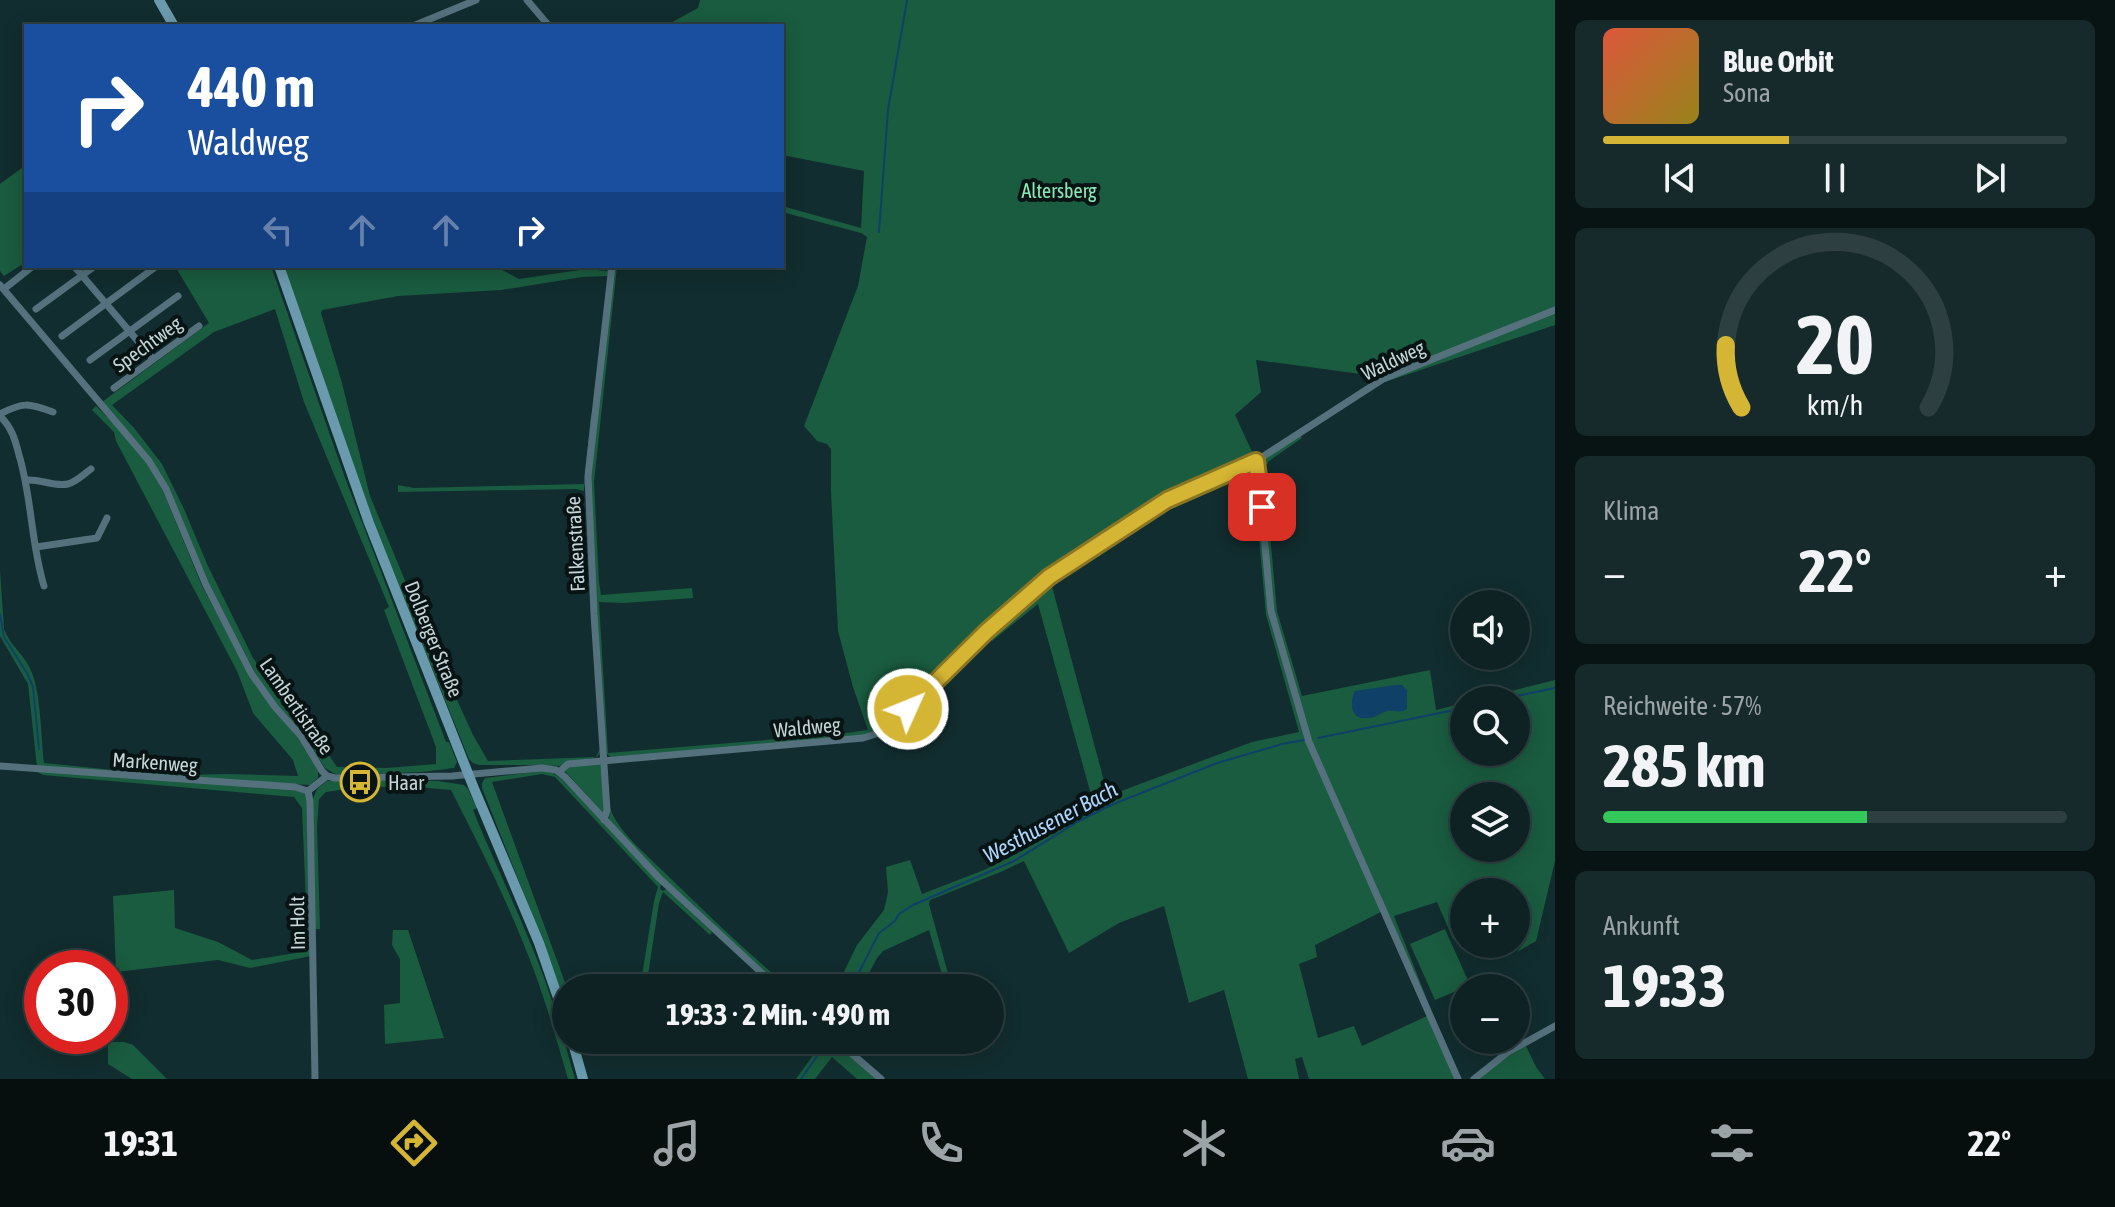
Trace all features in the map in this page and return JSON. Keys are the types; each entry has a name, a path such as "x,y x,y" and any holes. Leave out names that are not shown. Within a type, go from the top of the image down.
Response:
{"main road":[{"path":"159,0 173,24"},
{"name":"Dolberger Straße","path":"280,268 369,523 552,981"},
{"path":"576,1054 583,1079"}],"street":[{"path":"418,24 476,0"},
{"path":"527,0 547,24"},
{"path":"2,287 30,268"},
{"path":"76,268 153,359"},
{"path":"36,309 92,268"},
{"path":"62,336 154,268"},
{"name":"Falkenstraße","path":"604,820 607,810 588,476 612,268"},
{"name":"Lambertistraße","path":"2,287 149,461 166,489 206,585 251,673 301,736 327,776 469,775 542,768 559,772"},
{"path":"90,360 178,296"},
{"name":"Waldweg","path":"559,772 568,764 863,738 879,733 1049,577 1167,500 1256,461 1383,379 1555,310"},
{"name":"Spechtweg","path":"114,388 199,326"},
{"path":"44,586 39,570 27,480 11,427 0,415 22,404 53,412"},
{"path":"1256,461 1271,611 1309,742 1458,1079"},
{"path":"27,480 64,485 91,469"},
{"path":"36,547 97,538 107,518"},
{"name":"Markenweg","path":"0,766 295,787 308,791"},
{"path":"559,772 675,894 763,974"},
{"path":"308,791 327,776"},
{"name":"Im Holt","path":"308,791 315,1079"},
{"path":"1474,1079 1508,1052 1555,1026"},
{"path":"852,1054 881,1079"}],"green space":[{"name":"Altersberg","path":"700,0 1555,0 1555,325 1385,382 1383,377 1256,360 1261,392 1235,415 1255,458 1167,499 1050,579 1108,796 1252,742 1299,732 1266,615 1253,472 1250,469 1242,470 1251,466 1256,471 1270,611 1303,732 1381,912 1315,945 1317,957 1299,964 1318,1038 1354,1026 1362,1046 1427,1016 1456,1079 1309,1079 1302,1057 1295,1059 1299,1079 1248,1079 1224,990 1189,1003 1164,906 1119,923 1069,953 1024,861 930,900 948,974 942,974 929,930 883,951 868,974 843,974 857,945 884,910 888,892 886,867 910,860 922,894 984,870 1095,809 1038,604 992,641 988,633 880,730 861,736 611,757 606,753 590,475 614,268 617,268 594,482 601,595 692,588 693,598 599,602 608,753 868,730 838,631 831,449 817,441 804,426 858,286 867,237 784,213 784,207 861,228 864,171 784,155 784,24 669,24 698,8"},
{"path":"24,166 24,263 4,276 0,271 0,184"},
{"path":"176,268 272,268 344,475 446,742 449,742 457,762 454,768 346,775 335,774 325,768 254,671 209,584 151,459 102,402 209,323","holes":["275,309 304,402 389,607 384,610 436,747 436,764 386,768 337,767 253,658 162,464 112,405 214,332"]},
{"path":"284,268 499,268 519,279 586,269 607,271 610,268 608,276 501,290 398,296 322,310 321,313 370,496 430,641 488,761 596,757 600,749 584,491 398,492 398,485 414,488 584,484 592,414 584,490 601,751 597,757 559,766 473,763 385,553"},
{"path":"96,406 147,463 163,491 202,586 250,675 297,736 318,771 318,778 310,785 37,767 28,684 0,636 0,570 4,629 35,682 44,763 191,775 298,776 293,760 253,713 237,671 114,432 92,410"},
{"path":"1300,434 1302,438 1264,468 1277,611 1302,696 1430,670 1436,710 1450,706 1450,766 1530,766 1530,686 1555,680 1555,861 1536,941 1530,944 1530,878 1450,878 1450,932 1437,902 1394,916 1432,1012 1311,744 1273,612 1260,466 1263,459"},
{"path":"602,764 603,813 565,771 568,766"},
{"path":"35,771 296,789 305,794 311,956 250,968 218,960 128,971 128,950 115,950 113,896 174,890 175,928 218,942 252,960 308,951 302,808 294,797 43,775"},
{"path":"542,771 562,779 661,884 660,889 666,889 712,932 710,935 663,892 648,974 642,974 658,887 555,777 542,774 492,782 562,974 554,974 482,788 485,778"},
{"path":"327,781 438,781 464,785 468,789 477,808 473,810 543,976 552,1002 552,1027 524,945 499,886 451,790 406,786 353,788 326,792 319,799 320,929 315,929 312,801 317,789"},
{"path":"610,808 626,835 642,852 774,974 768,974 660,875 609,820"},
{"path":"1445,929 1450,940 1450,958 1458,958 1465,974 1450,974 1450,994 1435,1000 1410,944"},
{"path":"393,930 408,930 444,1038 385,1044 384,1005 400,1003 400,959 392,945"},
{"path":"128,1043 167,1079 132,1079 108,1064 108,1054 128,1054"},
{"path":"560,1054 568,1054 575,1079 568,1079"},
{"path":"814,1054 848,1054 877,1079 857,1079 832,1057 815,1079 796,1079"},
{"path":"1511,1054 1530,1054 1545,1079 1477,1079"}],"water":[{"path":"1402,685 1407,690 1407,709 1369,718 1355,714 1352,701 1355,691"}],"waterway":[{"path":"879,232 888,110 907,0"},
{"path":"0,614 4,637 33,687 39,749"},
{"name":"Westhusener Bach","path":"1530,693 1555,688"},
{"name":"Westhusener Bach","path":"1318,738 1450,711"},
{"name":"Westhusener Bach","path":"858,974 879,933 913,905 1014,861 1111,805 1217,763 1304,740"},
{"name":"Westhusener Bach","path":"801,1079 819,1054"}],"place":[{"name":"Haar","path":"360,782"}],"route":[{"path":"908,709 987,631 1049,577 1167,500 1256,461 1262,507"}]}
